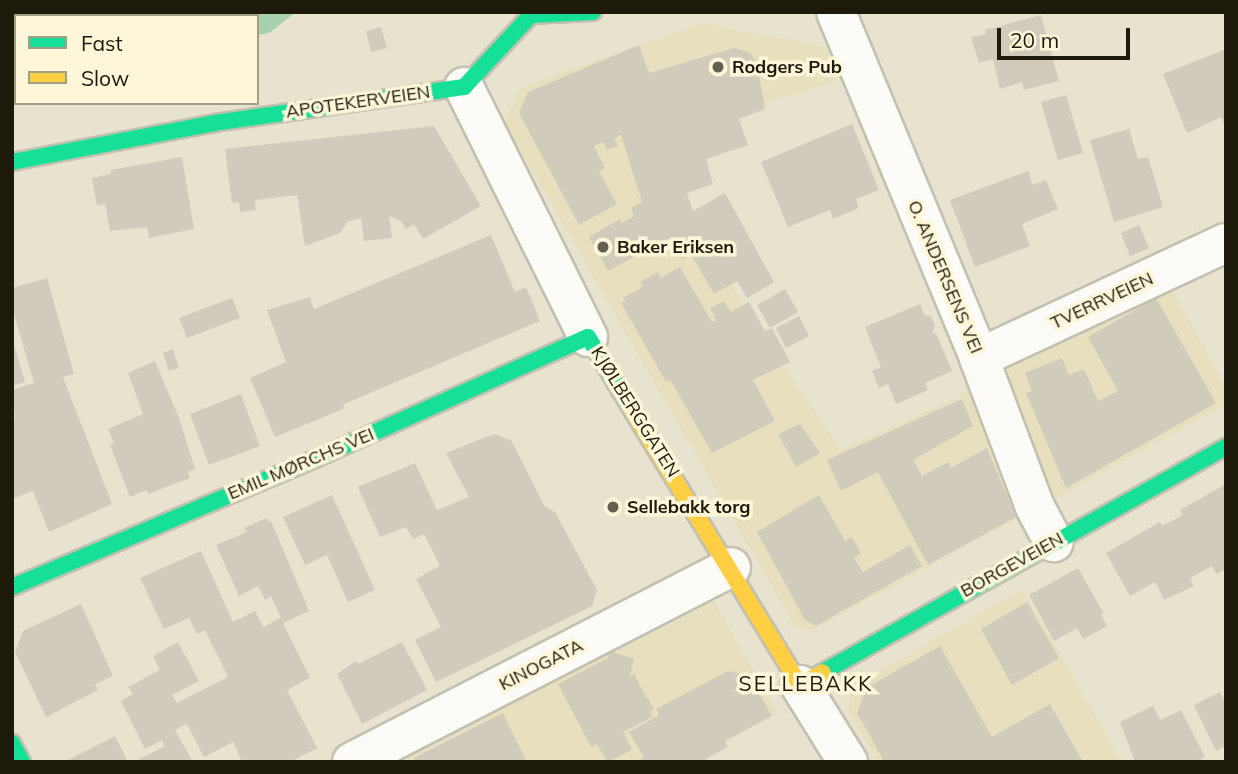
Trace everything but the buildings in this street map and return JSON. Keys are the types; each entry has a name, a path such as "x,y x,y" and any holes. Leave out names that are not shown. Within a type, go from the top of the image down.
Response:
{"main road":[{"path":"464,87 531,15 593,12"},
{"name":"APOTEKERVEIEN","path":"12,162 214,124 464,87"},
{"name":"KJØLBERGGATEN","path":"588,337 731,567 800,685"},
{"name":"EMIL MØRCHS VEI","path":"12,587 315,459 588,337"},
{"name":"BORGEVEIEN","path":"800,685 1226,447"},
{"path":"12,743 22,762"}],"street":[{"name":"O. ANDERSENS VEI","path":"836,12 979,358 1035,506 1054,542"},
{"name":"KJØLBERGGATEN","path":"464,87 588,337"},
{"name":"TVERRVEIEN","path":"979,358 1226,243"},
{"name":"KINOGATA","path":"352,762 731,567"},
{"name":"KJØLBERGGATEN","path":"800,685 848,762"}],"shaded area":[{"path":"12,12 296,12 269,33 259,35 259,14 14,14 14,54"},
{"path":"703,23 826,47 837,81 733,113 745,146 670,166 687,210 760,331 841,450 958,397 1009,359 1167,280 1226,387 1226,405 811,631 795,627 504,122 521,87"},
{"path":"1023,589 1122,762 879,762 848,714 852,686"},
{"path":"714,601 777,713 691,762 396,762"}],"traffic: fast":[{"path":"12,162 214,123 464,87 531,15 593,12"},
{"path":"12,587 315,459 588,337 629,405"},
{"path":"823,672 1226,447"},
{"path":"12,743 22,762"}],"traffic: slow":[{"path":"629,405 800,685 823,672"}],"place":[{"name":"Rodgers Pub","path":"718,67"},
{"name":"Baker Eriksen","path":"603,247"},
{"name":"Sellebakk torg","path":"613,507"}],"district":[{"name":"SELLEBAKK","path":"806,683"}]}
